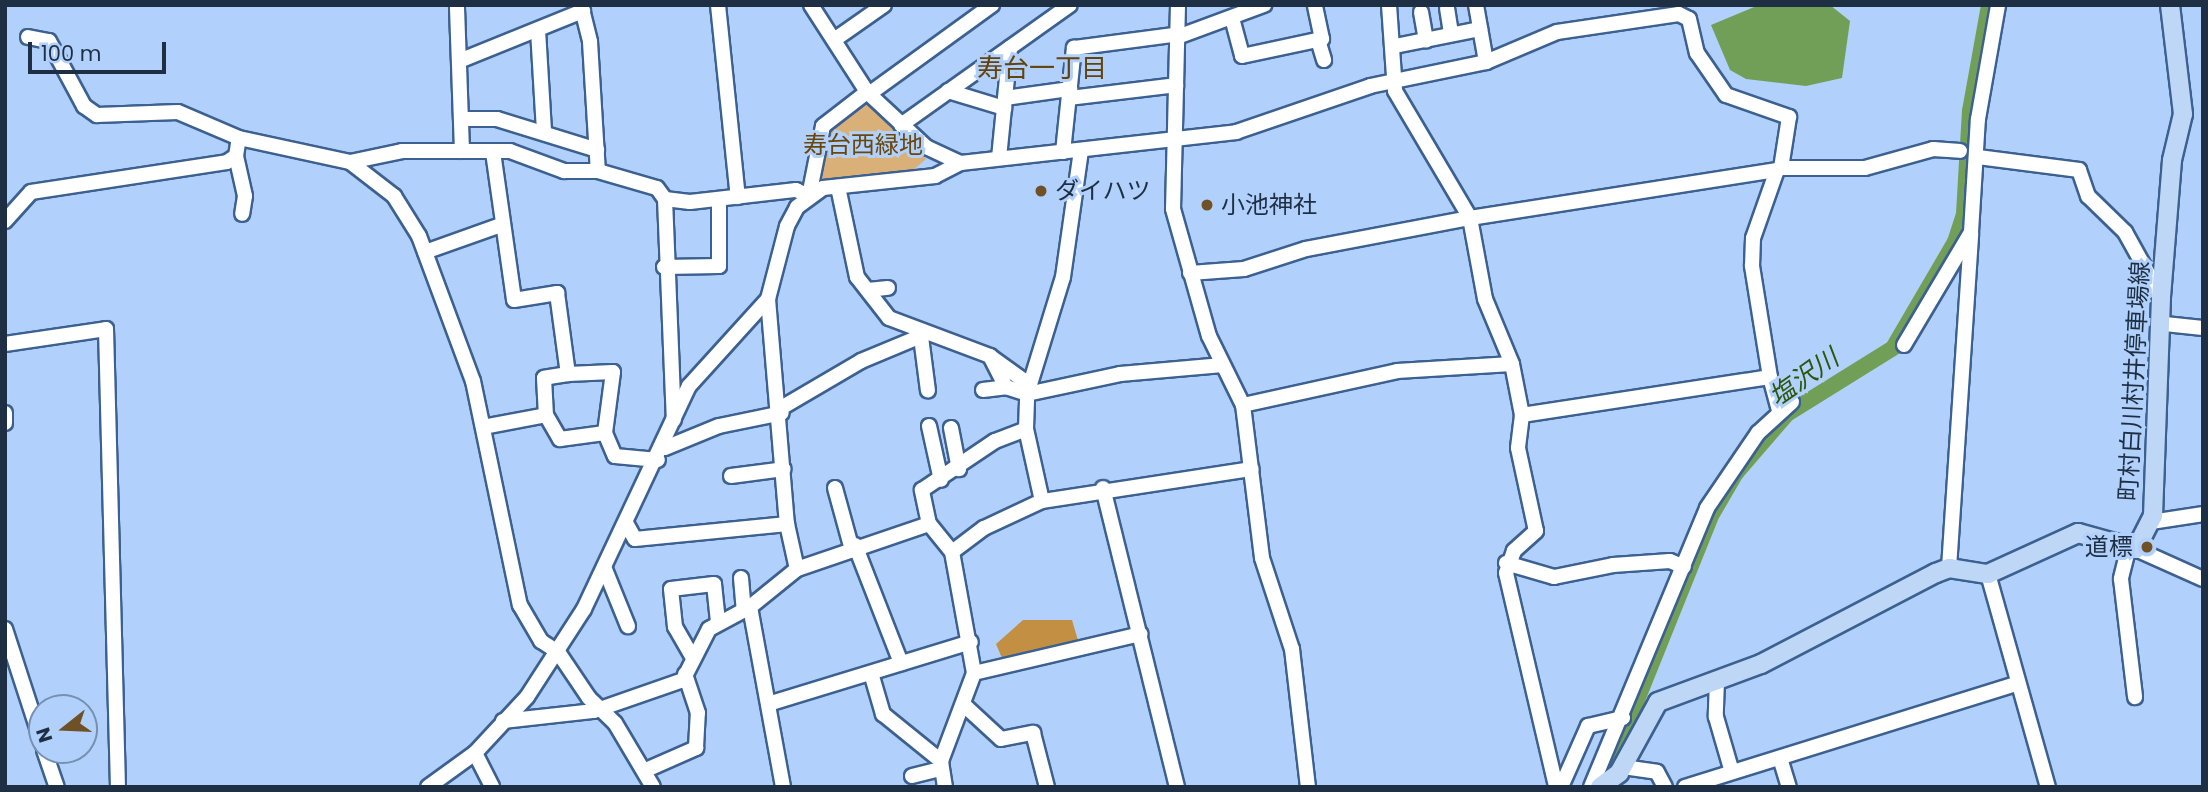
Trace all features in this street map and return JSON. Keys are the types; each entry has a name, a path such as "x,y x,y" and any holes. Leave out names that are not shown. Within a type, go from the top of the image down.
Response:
{"main road":[{"name":"町村白川村井停車場線","path":"2133,548 2151,522 2150,454 2165,324 2161,297 2184,87 2170,5"},
{"path":"1605,784 1623,766 1648,709 1717,679 1761,664 1949,568 1988,574 2070,535 2133,548"}],"street":[{"path":"457,5 462,151"},
{"path":"718,5 738,197"},
{"path":"811,5 868,93 901,125 939,153 961,163"},
{"path":"797,569 787,524 782,411 768,299 787,226 809,196 823,126 992,5"},
{"path":"901,125 1070,5"},
{"path":"1178,5 1180,35 1171,140 1173,209 1190,273 1223,365 1243,405 1265,576 1292,649 1308,787"},
{"path":"1063,152 1074,48 1180,35 1264,5"},
{"path":"1315,5 1318,40 1324,60"},
{"path":"1389,5 1395,46 1394,85 1470,218 1485,299 1512,364 1522,415 1518,448 1536,531 1506,563"},
{"path":"1476,5 1486,62"},
{"path":"1949,568 1970,232 1998,5"},
{"path":"834,40 881,6"},
{"path":"459,61 538,30 582,8 598,171"},
{"path":"1447,8 1451,34"},
{"path":"665,199 719,199 796,190 809,196 838,187 920,177 961,163 1236,132 1323,100 1486,62 1557,32 1680,10 1689,19 1697,53 1726,95 1789,117 1780,168 1865,168 1933,149 1960,151"},
{"path":"1421,12 1426,41"},
{"path":"1232,18 1242,56 1318,40"},
{"path":"1395,46 1480,29"},
{"path":"538,30 544,131"},
{"path":"28,37 49,41 84,106 97,115 178,112 239,138 350,162 402,151 510,151 564,171 598,171 657,188 665,199 664,267 674,420"},
{"path":"999,158 1010,48"},
{"path":"948,91 1005,103 1069,94 1176,85"},
{"path":"461,119 544,131 597,150"},
{"path":"239,138 236,156 245,195 242,214"},
{"path":"1042,501 1026,429 1028,389 1063,277 1081,150"},
{"path":"493,152 500,225 514,300 556,293 568,374"},
{"path":"920,177 939,153"},
{"path":"5,221 31,192 236,156"},
{"path":"1978,157 2078,170 2088,196 2125,232 2161,297"},
{"path":"350,162 394,196 425,252 483,426 520,606 541,641 558,652 646,770 653,787"},
{"path":"1190,273 1244,269 1306,249 1470,218 1777,170 1753,238 1752,266 1770,377 1786,406 1707,508 1623,718 1591,787"},
{"path":"838,187 858,277 889,318 924,336 990,356 1028,389"},
{"path":"664,267 719,266 719,199"},
{"path":"425,252 500,225"},
{"path":"1904,345 1970,232"},
{"path":"868,290 888,288"},
{"path":"428,787 475,753 558,652 662,454 674,420 698,371 768,299"},
{"path":"2165,324 2203,328"},
{"path":"5,344 106,329 118,787"},
{"path":"924,336 928,391"},
{"path":"605,433 560,439 546,415 544,378 613,372 605,433 615,456 662,454 719,426 782,411 851,366 924,336"},
{"path":"990,356 1006,387"},
{"path":"1243,405 1397,371 1512,364"},
{"path":"983,390 1006,387 1028,389 1128,373 1223,365"},
{"path":"1522,415 1770,377"},
{"path":"5,413 5,424"},
{"path":"483,426 546,415"},
{"path":"929,426 941,480"},
{"path":"951,428 959,469"},
{"path":"944,787 941,765 974,673 971,642 953,552 929,524 922,490 959,469 995,441 1026,429"},
{"path":"731,477 784,469"},
{"path":"953,552 984,528 1042,501 1103,488 1252,469"},
{"path":"1103,488 1177,787"},
{"path":"834,494 901,663"},
{"path":"2151,522 2203,514"},
{"path":"626,523 635,539 787,524"},
{"path":"503,721 601,709 685,674 718,621 747,608 797,569 853,545 879,544 929,524"},
{"path":"2135,697 2121,579 2133,548 2203,579"},
{"path":"1506,563 1554,577 1613,565 1670,561 1684,567"},
{"path":"1506,563 1556,787"},
{"path":"604,567 623,622"},
{"path":"1988,574 2048,787"},
{"path":"740,578 783,787"},
{"path":"693,658 675,626 671,589 714,584 718,621"},
{"path":"5,629 28,700"},
{"path":"974,673 1140,634"},
{"path":"768,704 971,642"},
{"path":"871,673 883,714 941,765"},
{"path":"646,770 696,748 698,713 685,674"},
{"path":"1717,679 1716,717 1732,772"},
{"path":"1685,787 2018,684"},
{"path":"964,705 1001,739 1033,733 1047,787"},
{"path":"1562,787 1588,726 1623,718"},
{"path":"475,753 492,787"},
{"path":"1780,758 1789,787"},
{"path":"49,764 57,787"},
{"path":"912,776 941,765"},
{"path":"1623,766 1657,772 1665,787"}],"green space":[{"name":"寿台西緑地","path":"866,103 926,159 911,172 816,184 828,129"}],"shaded area":[{"path":"1759,5 1830,5 1850,21 1842,78 1806,86 1746,79 1730,70 1711,25"},
{"path":"1023,620 1072,620 1079,644 1004,663 996,644"}],"waterway":[{"name":"塩沢川","path":"1602,787 1712,514 1736,473 1787,414 1893,348 1955,242 1964,214 1970,111 1989,5"}],"place":[{"name":"ダイハツ","path":"1041,191"},
{"name":"小池神社","path":"1207,205"},
{"name":"道標","path":"2147,547"}],"district":[{"name":"寿台一丁目","path":"1042,69"}]}
